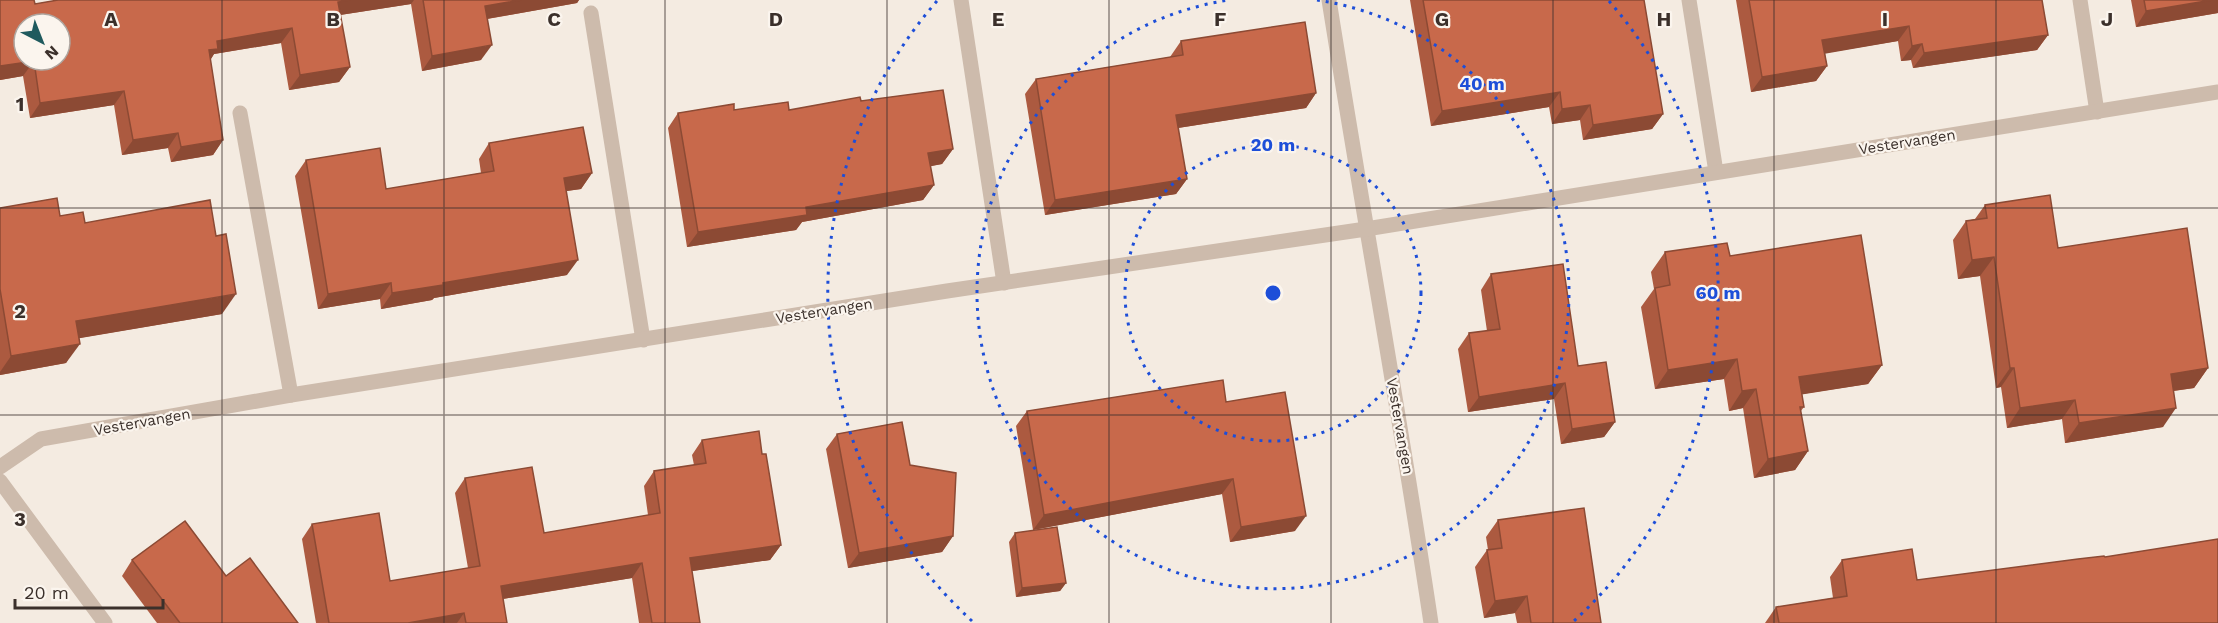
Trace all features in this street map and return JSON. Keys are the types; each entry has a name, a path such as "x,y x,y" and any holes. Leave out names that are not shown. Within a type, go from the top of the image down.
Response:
{"street":[{"path":"961,0 1004,283"},
{"name":"Vestervangen","path":"1329,0 1413,498 1431,623"},
{"path":"1689,0 1716,172"},
{"path":"2080,0 2097,112"},
{"path":"591,13 643,340"},
{"name":"Vestervangen","path":"0,467 41,440 291,395 1004,283 1366,229 2218,92"},
{"path":"240,113 291,395"},
{"path":"0,481 105,623"}],"building":[{"path":"0,0 34,0 35,4 58,0 350,0 338,2 350,67 300,75 292,28 217,41 218,49 209,50 223,140 181,147 178,133 133,140 124,91 40,103 36,72 72,72 72,12 12,12 12,64 0,66"},
{"path":"423,0 521,0 485,6 492,45 432,56"},
{"path":"1423,0 1644,0 1663,114 1593,125 1590,105 1562,109 1560,92 1442,111"},
{"path":"1749,0 2042,0 2048,35 1924,53 1922,44 1912,46 1909,26 1822,40 1827,66 1762,77"},
{"path":"2144,0 2212,0 2146,11"},
{"path":"1305,22 1316,93 1176,115 1187,179 1055,200 1036,79 1183,55 1181,41"},
{"path":"943,90 953,149 928,153 934,185 806,207 807,215 698,232 678,113 734,104 734,110 788,102 789,110 860,97 861,101"},
{"path":"583,127 592,173 564,178 578,260 392,293 391,283 328,294 306,160 380,148 386,189 494,171 489,143"},
{"path":"2050,195 2058,248 2187,228 2208,368 2171,374 2176,408 2079,423 2075,400 2020,408 2014,368 2010,368 1994,257 1972,260 1966,221 1987,218 1985,205"},
{"path":"57,198 60,216 83,212 85,223 210,200 216,236 226,234 236,294 76,321 80,344 11,356 0,289 0,208"},
{"path":"1861,235 1882,365 1799,377 1804,407 1800,407 1808,451 1768,459 1756,389 1742,391 1737,359 1668,370 1655,288 1670,285 1665,252 1727,243 1730,256"},
{"path":"1563,264 1578,366 1606,362 1615,422 1572,429 1565,383 1479,397 1469,333 1500,329 1491,274"},
{"path":"1223,380 1226,402 1285,392 1306,516 1241,527 1233,479 1044,515 1027,411"},
{"path":"902,422 910,465 956,473 953,536 859,553 837,434"},
{"path":"759,431 762,454 766,454 781,545 690,558 700,623 652,623 642,563 501,586 507,623 466,623 464,613 408,623 329,623 312,524 379,513 390,581 480,566 465,478 532,467 544,533 660,513 654,471 706,463 702,440"},
{"path":"1584,508 1601,623 1531,623 1527,596 1495,601 1487,550 1502,548 1498,520"},
{"path":"185,521 226,576 250,558 298,623 180,623 132,560"},
{"path":"1057,527 1066,583 1022,588 1015,533"},
{"path":"2218,539 2218,623 1779,623 1776,607 1847,596 1842,560 1912,549 1917,580 2105,557"}]}
